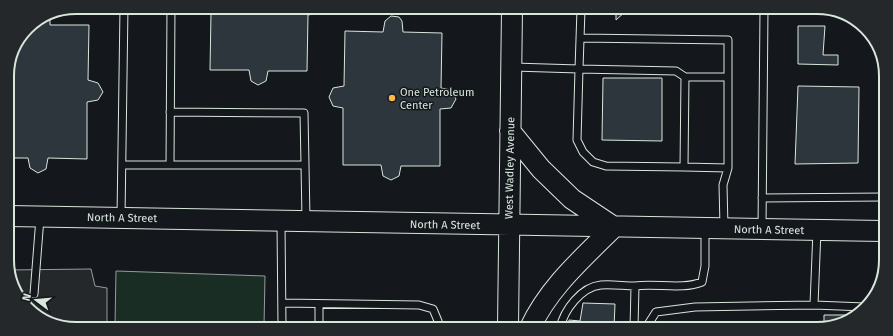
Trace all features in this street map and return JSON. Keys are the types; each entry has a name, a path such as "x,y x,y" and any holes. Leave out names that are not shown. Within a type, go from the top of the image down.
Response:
{"main road":[{"name":"West Wadley Avenue","path":"508,322 512,14"},
{"path":"510,131 541,168 572,199 614,227 564,276 533,322"},
{"name":"North A Street","path":"14,216 509,226 879,231"}],"lane":[{"path":"121,218 124,14"},
{"path":"170,165 171,14"},
{"path":"581,14 577,140 583,152 593,162 606,166 728,168"},
{"path":"762,230 764,14"},
{"path":"562,322 573,303 585,291 600,285 694,285 702,282 728,168 728,40 581,38"},
{"path":"511,67 676,71 685,77 728,77"},
{"path":"684,167 685,77"},
{"path":"170,112 304,113 306,222"},
{"path":"122,165 305,165"},
{"path":"762,198 879,197"},
{"path":"34,294 40,217"},
{"path":"281,221 282,322"},
{"path":"814,306 817,230"},
{"path":"634,322 635,286"},
{"path":"282,303 420,305 433,309 438,322"},
{"path":"319,304 319,322"},
{"path":"650,322 656,312 695,308 858,307"}],"green space":[{"path":"116,271 265,276 264,322 115,322"}],"shaded area":[{"path":"91,269 95,286 107,288 107,322 76,322 56,319 48,316 35,307 24,295 17,280 15,270"}],"building":[{"path":"211,14 314,14 308,15 307,71 268,71 266,81 258,85 251,81 249,70 210,70"},
{"path":"616,14 623,14 616,20"},
{"name":"One Petroleum Center","path":"391,16 399,17 402,21 403,32 442,33 441,88 451,90 456,99 451,108 440,109 440,166 401,166 399,176 391,180 383,176 381,165 343,165 343,108 333,106 329,97 333,88 344,86 345,31 383,32 385,21"},
{"path":"50,20 50,25 89,25 88,80 98,83 103,92 98,100 87,102 87,159 48,158 46,169 38,173 30,168 28,158 14,158 14,72 20,48 35,29"},
{"path":"798,26 825,26 823,55 838,55 838,65 798,64"},
{"path":"603,78 662,78 662,141 602,140"},
{"path":"798,86 859,87 858,163 795,164"},
{"path":"583,303 615,304 614,322 569,322 569,320 580,321"},
{"path":"824,315 846,315 833,320 824,322"}],"place":[{"name":"One Petroleum Center","path":"392,98"}]}
